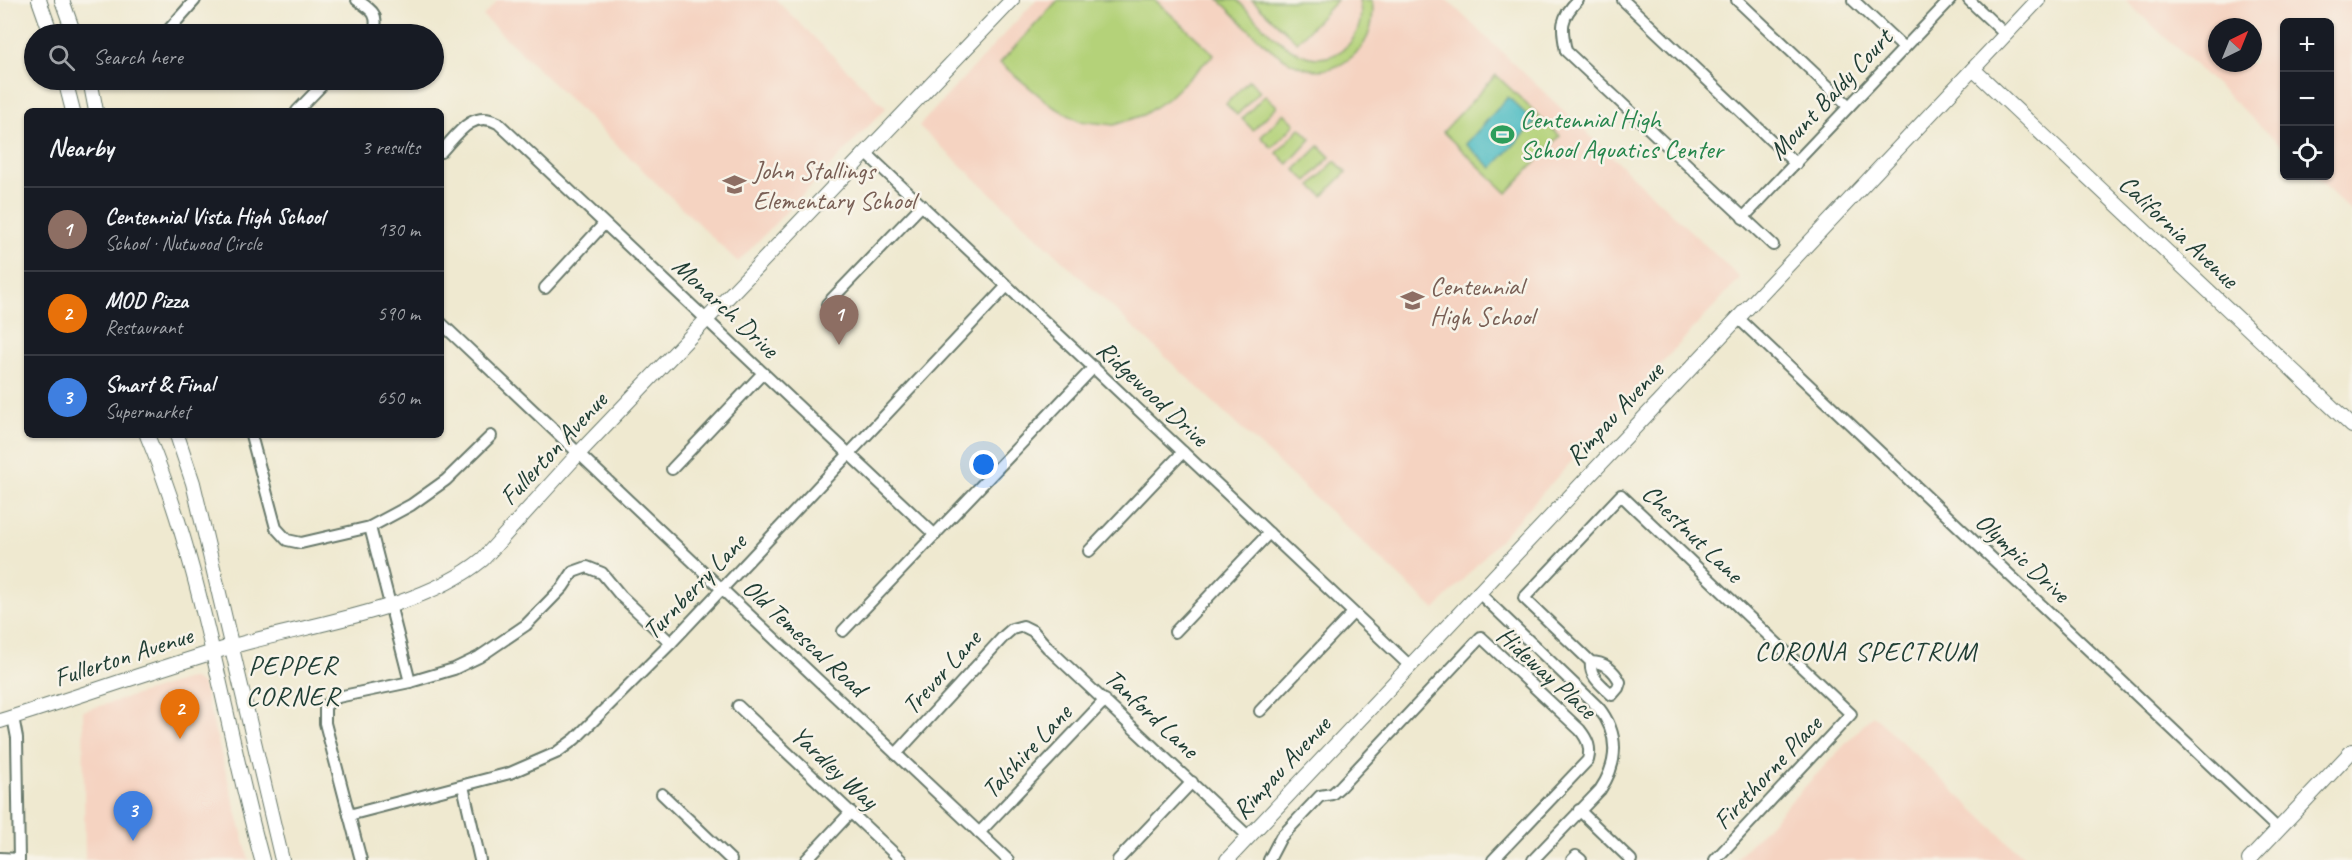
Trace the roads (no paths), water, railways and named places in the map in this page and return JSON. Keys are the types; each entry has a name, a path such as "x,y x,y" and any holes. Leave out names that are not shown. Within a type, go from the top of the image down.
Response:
{"main road":[{"path":"39,0 47,24"},
{"path":"62,0 70,24"},
{"name":"Fullerton Avenue","path":"7,719 232,646 390,604 447,583 467,572 483,559 579,453 1012,0"},
{"name":"Rimpau Avenue","path":"1227,860 2038,0"},
{"name":"California Avenue","path":"1973,69 2352,426"},
{"path":"68,90 72,108"},
{"path":"92,90 95,108"},
{"path":"148,438 167,481 194,573 262,860"},
{"path":"178,438 193,483 282,860"},
{"path":"2249,860 2352,751"}],"street":[{"path":"174,24 195,0"},
{"path":"357,0 372,11 376,24"},
{"path":"1578,0 1565,13 1562,28 1566,51 1773,245"},
{"path":"1623,0 1796,164"},
{"path":"1737,0 1850,106"},
{"path":"1853,0 1904,48"},
{"name":"Mount Baldy Court","path":"1743,218 1950,0"},
{"path":"1969,0 2005,34"},
{"path":"300,108 317,90"},
{"name":"Monarch Drive","path":"444,149 469,123 483,118 498,123 935,536"},
{"name":"Ridgewood Drive","path":"867,153 1409,665"},
{"path":"827,304 922,205"},
{"path":"545,288 604,224"},
{"name":"Turnberry Lane","path":"349,815 510,773 556,753 592,723 671,643 1007,286"},
{"name":"Olympic Drive","path":"1737,317 2278,829"},
{"name":"Old Temescal Road","path":"444,326 1008,860"},
{"path":"843,632 1094,367"},
{"path":"672,469 763,373"},
{"path":"255,438 276,528 287,540 301,543 369,527 430,494 491,436"},
{"path":"1089,551 1183,452"},
{"name":"Chestnut Lane","path":"1591,662 1590,670 1594,678 1612,695 1620,682 1617,676 1600,662 1591,662 1524,598 1621,495 1851,714"},
{"path":"369,527 410,682"},
{"path":"1175,632 1269,533"},
{"path":"361,860 326,723 325,706 338,697 410,682 454,669 504,642 526,625 563,587 573,572 587,567 602,573 621,596 671,643"},
{"path":"1478,592 1598,706 1606,717 1613,734 1615,744 1613,763 1607,780 1533,860"},
{"path":"1260,711 1353,613"},
{"name":"Trevor Lane","path":"896,754 1004,636 1012,629 1023,626"},
{"name":"Tanford Lane","path":"1023,626 1033,631 1249,837"},
{"name":"Hideway Place","path":"1269,860 1281,837 1320,796 1332,794 1340,787 1481,637 1580,730 1587,739 1589,747 1588,760 1493,860"},
{"path":"1598,706 1612,695"},
{"name":"Talshire Lane","path":"979,833 1105,700"},
{"name":"Yardley Way","path":"738,706 901,860"},
{"name":"Firethorne Place","path":"1715,860 1851,714"},
{"path":"0,858 19,860 17,738 7,719"},
{"path":"1118,860 1192,782"},
{"path":"462,786 480,860"},
{"path":"662,795 731,860"},
{"path":"1579,810 1631,860"},
{"path":"806,860 851,813"},
{"path":"1572,860 1576,856 1581,860"}],"water":[{"path":"1508,97 1535,123 1492,168 1466,144"}],"place":[{"name":"Centennial High School Aquatics Center","path":"1502,134"},
{"name":"John Stallings Elementary School","path":"735,185"},
{"name":"Centennial High School","path":"1412,301"},
{"name":"Centennial Vista High School","path":"839,345"},
{"name":"MOD Pizza","path":"180,739"},
{"name":"Smart & Final","path":"133,841"}],"district":[{"name":"CORONA SPECTRUM","path":"1866,651"},
{"name":"PEPPER CORNER","path":"293,680"}]}
